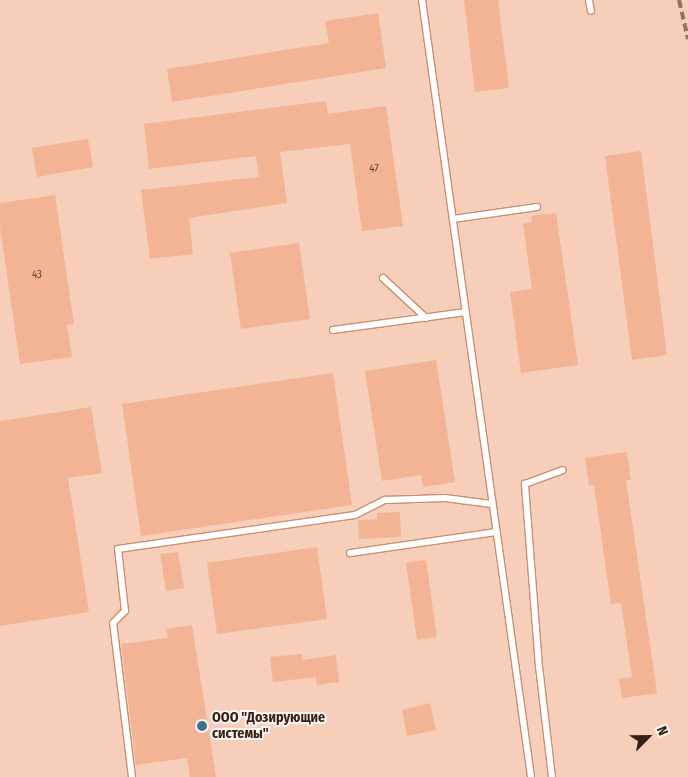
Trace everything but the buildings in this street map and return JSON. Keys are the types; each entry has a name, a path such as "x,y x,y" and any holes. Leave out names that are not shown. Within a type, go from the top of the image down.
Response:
{"lane":[{"path":"422,0 531,777"},
{"path":"589,0 592,11"},
{"path":"453,220 537,207"},
{"path":"383,278 426,318"},
{"path":"333,330 466,312"},
{"path":"552,777 539,667 524,484 563,470"},
{"path":"132,777 113,623 125,611 118,549 355,515 386,500 445,498 492,504"},
{"path":"350,553 496,532"}],"railway":[{"path":"679,0 688,39"}],"place":[{"name":"ООО \"Дозирующие системы\"","path":"202,726"}]}
